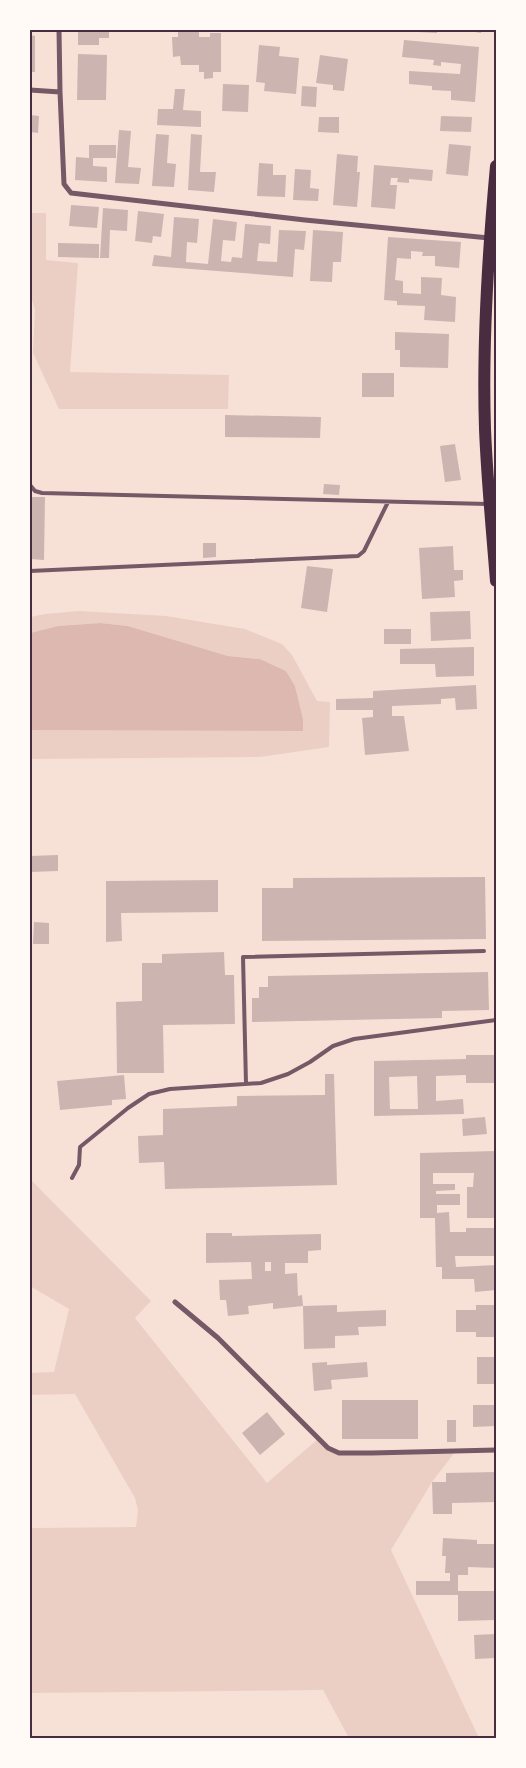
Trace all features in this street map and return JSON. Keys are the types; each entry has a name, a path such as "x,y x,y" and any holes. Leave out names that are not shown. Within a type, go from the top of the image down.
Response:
{"main road":[{"path":"496,166 489,238 484,361 485,430 496,581"}],"street":[{"path":"58,30 64,184 71,193 305,220 489,238"},
{"path":"30,90 60,92"},
{"path":"175,1302 218,1338 328,1448 339,1453 496,1450"}],"lane":[{"path":"30,485 35,491 42,493 490,504"},
{"path":"30,571 358,556 364,551 388,502"},
{"path":"246,1084 243,957 484,951"},
{"path":"72,1178 79,1165 80,1147 128,1108 149,1094 170,1089 261,1083 288,1074 310,1062 332,1046 354,1039 496,1020"}],"shaded area":[{"path":"30,213 46,213 46,260 78,263 70,372 229,375 228,409 59,409 33,353 35,310 30,293"},
{"path":"79,611 166,616 245,629 282,644 292,655 317,701 330,702 329,747 260,757 30,759 30,730 303,730 303,719 295,686 286,671 260,659 228,656 128,626 100,623 58,626 30,633 30,617"},
{"path":"100,623 128,626 228,656 260,659 286,671 295,686 303,719 303,731 30,730 30,633 58,626"},
{"path":"30,1179 151,1301 135,1318 267,1483 319,1438 328,1448 339,1453 455,1452 432,1482 391,1550 479,1738 349,1738 323,1690 30,1693 30,1528 136,1527 138,1510 135,1498 75,1394 30,1395 30,1373 54,1372 69,1309 30,1286"}],"building":[{"path":"78,30 109,30 109,38 99,38 99,45 78,45"},
{"path":"178,30 199,30 199,37 210,37 210,33 221,33 221,72 213,72 213,78 204,79 204,72 199,72 199,65 181,65 180,56 173,57 172,37 178,37"},
{"path":"417,30 437,30 437,33 417,32"},
{"path":"481,30 481,33 469,31"},
{"path":"30,35 35,36 35,72 30,72"},
{"path":"404,40 479,47 475,102 451,100 451,91 432,90 432,86 409,84 409,71 460,74 461,64 441,62 441,66 433,65 434,60 402,57"},
{"path":"259,45 280,47 279,56 299,58 296,94 264,91 265,83 256,82"},
{"path":"78,54 107,55 106,100 77,100"},
{"path":"320,55 348,59 344,91 333,90 333,85 316,83"},
{"path":"223,84 249,85 248,112 222,111"},
{"path":"302,86 317,87 316,107 301,106"},
{"path":"175,89 185,89 183,110 201,111 201,127 157,125 158,109 173,109"},
{"path":"30,115 39,116 38,133 30,132"},
{"path":"441,116 472,117 471,132 440,131"},
{"path":"319,117 339,117 339,133 318,132"},
{"path":"119,130 131,131 128,167 141,168 139,184 115,183"},
{"path":"156,134 169,135 167,163 176,164 174,187 152,186"},
{"path":"191,134 202,135 200,172 216,172 214,192 188,190"},
{"path":"449,144 471,146 468,176 446,174"},
{"path":"89,145 116,145 116,158 93,158 93,166 107,167 107,182 75,180 76,157 89,158"},
{"path":"337,154 358,156 357,172 360,172 357,207 333,205"},
{"path":"259,163 273,164 273,175 286,175 285,197 257,196"},
{"path":"374,165 433,170 432,181 409,179 409,183 397,182 398,178 391,178 390,185 397,185 395,209 371,207"},
{"path":"295,169 311,170 310,188 319,189 318,201 293,200"},
{"path":"71,205 99,207 97,228 69,226"},
{"path":"103,208 128,210 127,231 110,230 109,258 100,258"},
{"path":"138,211 164,214 161,237 153,236 152,243 135,241"},
{"path":"174,217 199,219 197,243 187,242 186,262 208,264 213,219 237,222 235,241 223,240 221,261 231,262 232,257 242,258 245,224 271,226 270,244 259,243 257,261 277,262 279,230 306,231 304,250 295,249 293,277 152,266 154,255 171,257"},
{"path":"313,230 343,232 341,262 333,262 332,282 310,281"},
{"path":"388,237 461,242 459,268 435,266 435,256 422,256 423,252 411,251 411,259 397,258 395,280 403,281 403,293 421,294 421,277 442,278 441,295 456,297 455,322 424,320 425,306 397,305 397,301 384,300"},
{"path":"58,243 99,244 99,258 58,257"},
{"path":"395,332 449,334 448,368 400,367 400,350 395,350"},
{"path":"362,373 394,373 394,397 362,397"},
{"path":"225,415 321,417 320,438 225,437"},
{"path":"455,444 461,480 445,482 440,446"},
{"path":"324,484 340,485 339,495 323,494"},
{"path":"30,497 45,497 44,560 30,559"},
{"path":"203,543 216,543 216,557 203,558"},
{"path":"453,546 454,570 463,570 463,580 454,581 455,597 422,599 419,548"},
{"path":"307,566 333,569 327,612 301,608"},
{"path":"470,611 471,639 431,641 430,612"},
{"path":"384,629 411,629 411,644 384,644"},
{"path":"474,647 474,676 436,677 435,664 400,664 400,649"},
{"path":"476,685 477,709 456,710 455,698 441,699 441,704 392,706 392,716 404,716 409,751 365,755 362,718 373,717 373,710 336,710 336,699 373,698 373,691"},
{"path":"58,855 58,871 30,872 30,856"},
{"path":"485,877 486,939 262,941 262,888 293,888 293,878"},
{"path":"218,880 218,912 121,913 122,941 106,942 106,881"},
{"path":"34,922 49,923 49,944 33,944"},
{"path":"224,952 225,975 234,975 235,1024 163,1025 164,1073 117,1073 116,1002 142,1001 142,963 162,963 162,954"},
{"path":"488,972 489,1010 442,1011 442,1018 252,1022 252,998 259,998 259,987 268,987 268,976"},
{"path":"466,1055 495,1055 496,1083 466,1083 466,1075 436,1076 436,1101 463,1099 464,1114 374,1116 374,1061 466,1059","holes":["417,1076 418,1109 390,1109 389,1077"]},
{"path":"325,1074 334,1074 337,1185 165,1189 164,1162 139,1163 138,1136 163,1135 163,1109 237,1106 237,1096 325,1095"},
{"path":"124,1075 126,1099 112,1100 112,1105 60,1110 57,1081"},
{"path":"485,1117 487,1134 463,1136 462,1119"},
{"path":"496,1151 496,1218 467,1218 467,1187 473,1187 474,1173 433,1173 433,1184 455,1184 455,1190 436,1191 436,1194 460,1194 460,1205 437,1205 437,1213 449,1212 450,1232 466,1232 466,1228 496,1228 496,1256 455,1256 456,1267 496,1265 496,1290 475,1292 474,1279 442,1279 442,1267 436,1267 435,1218 420,1218 420,1153"},
{"path":"206,1233 232,1233 232,1236 321,1234 321,1250 308,1251 308,1263 285,1263 285,1274 297,1273 298,1296 302,1295 303,1306 273,1309 273,1303 248,1306 249,1314 228,1316 226,1300 220,1300 219,1280 252,1279 251,1262 206,1263","holes":["265,1262 271,1262 271,1271 265,1271"]},
{"path":"337,1305 337,1312 386,1310 386,1326 358,1327 359,1335 335,1336 335,1348 304,1349 303,1306"},
{"path":"476,1305 496,1305 496,1337 476,1337 476,1332 456,1332 456,1310 476,1310"},
{"path":"477,1357 495,1357 495,1384 477,1384"},
{"path":"327,1362 327,1365 367,1362 368,1377 331,1380 332,1389 314,1391 312,1363"},
{"path":"342,1400 418,1400 418,1439 342,1439"},
{"path":"473,1405 496,1405 496,1426 473,1427"},
{"path":"267,1412 285,1434 260,1455 242,1433"},
{"path":"447,1420 456,1420 456,1442 447,1442"},
{"path":"496,1472 496,1502 452,1503 452,1514 433,1514 432,1482 446,1482 446,1473"},
{"path":"443,1538 477,1540 477,1544 496,1544 496,1568 468,1567 468,1575 458,1575 458,1591 496,1591 496,1620 458,1621 458,1595 416,1595 416,1581 450,1581 450,1573 445,1573 446,1556 442,1556"},
{"path":"496,1634 496,1658 475,1659 474,1635"}]}
